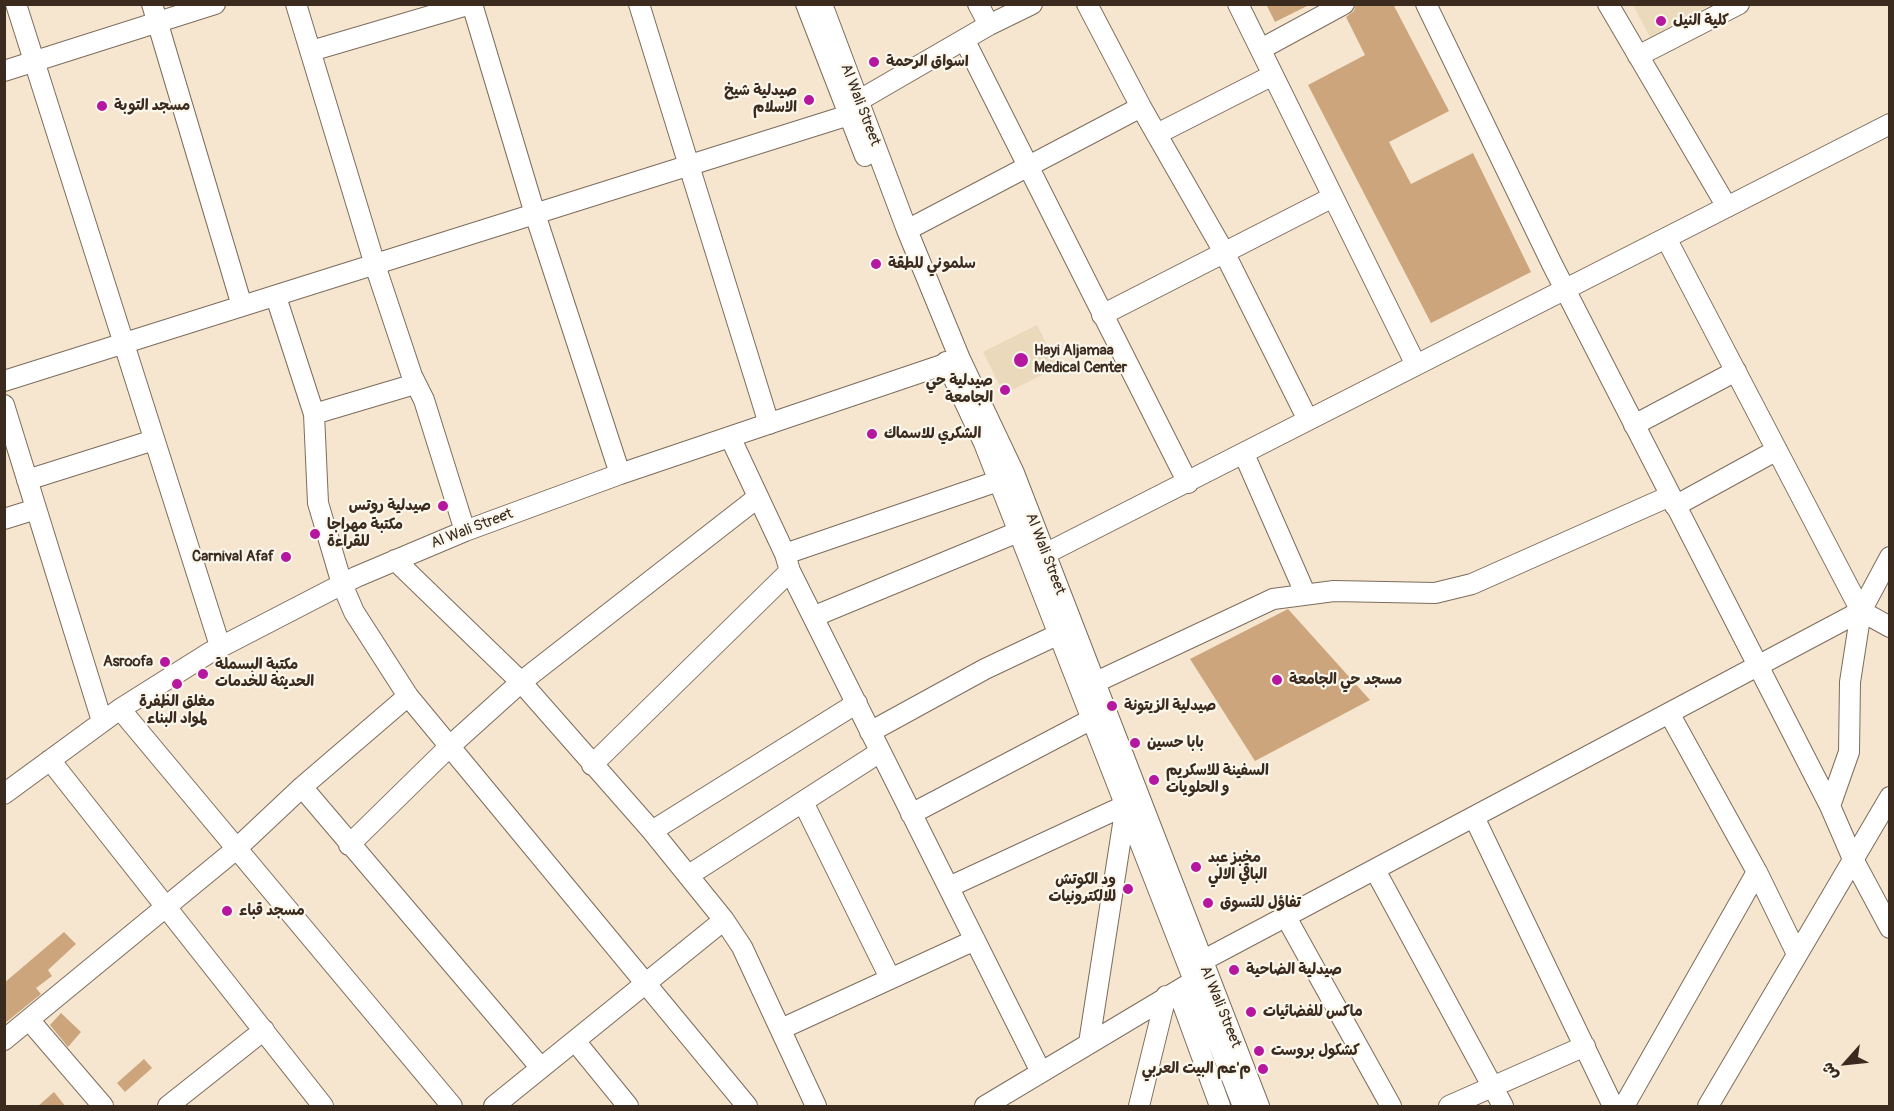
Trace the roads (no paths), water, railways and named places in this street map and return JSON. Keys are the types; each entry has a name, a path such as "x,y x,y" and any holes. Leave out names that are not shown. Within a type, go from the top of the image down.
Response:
{"street":[{"path":"16,4 220,646"},
{"path":"4,71 34,62 154,14 215,4"},
{"path":"296,4 375,265 415,384 424,400 465,531"},
{"path":"311,51 472,4 535,214 620,474"},
{"path":"639,4 691,165 769,424"},
{"name":"Al Wali Street","path":"806,4 907,230 972,414 1126,804 1179,989 1243,1107"},
{"name":"Al Wali Street","path":"822,4 853,108 954,362 1014,473 1259,1107"},
{"path":"978,4 989,25"},
{"path":"4,381 691,165 853,108 989,25 1032,4"},
{"path":"1088,4 1141,107 1224,252 1308,420"},
{"path":"1238,4 1416,365"},
{"path":"1261,49 1344,4"},
{"path":"1426,4 1565,289 1830,806 1853,859 1890,928"},
{"path":"1608,4 1727,207"},
{"path":"1638,56 1739,4"},
{"path":"154,14 242,306"},
{"path":"965,41 1188,483"},
{"path":"1157,134 1273,75"},
{"path":"907,230 1141,107"},
{"path":"1045,554 1890,124"},
{"path":"1102,315 1333,197"},
{"path":"1666,238 1861,611 1890,627"},
{"path":"276,297 314,414 318,503 342,584 378,651 408,696 747,1107"},
{"name":"Al Wali Street","path":"4,794 102,721 220,646 342,584 465,531 620,474 731,439 954,362"},
{"path":"1634,425 1736,371"},
{"path":"314,414 415,384"},
{"path":"4,405 102,721"},
{"path":"731,439 787,562 815,615 870,732 1041,1072"},
{"path":"27,480 154,440"},
{"path":"1094,683 1273,599 1305,593 1435,593 1472,584 1673,501 1777,450"},
{"path":"1244,454 1305,593"},
{"path":"592,765 787,562 998,482"},
{"path":"349,845 450,746 521,682 757,498"},
{"path":"4,519 36,509"},
{"path":"815,615 1018,532"},
{"path":"1830,806 1849,752 1850,682 1861,611 1890,557"},
{"path":"395,560 521,682 652,831 724,920 742,947 816,1107"},
{"path":"1202,961 1861,611"},
{"path":"870,732 985,669 1059,634"},
{"path":"4,1040 30,1021 166,904 236,850 302,787 408,696"},
{"path":"652,831 857,703"},
{"path":"120,709 452,1107"},
{"path":"1669,713 1757,872 1797,954"},
{"path":"911,814 1092,719"},
{"path":"689,875 880,752"},
{"path":"50,760 166,904 323,1107"},
{"path":"302,787 541,1068"},
{"path":"1708,1107 1890,797"},
{"path":"803,802 890,978"},
{"path":"949,887 1126,804"},
{"path":"1089,1042 1126,804"},
{"path":"1474,817 1613,1107"},
{"path":"1375,870 1503,1107"},
{"path":"1624,1107 1757,872"},
{"path":"1286,917 1391,1107"},
{"path":"494,1107 724,920"},
{"path":"780,1029 975,940"},
{"path":"986,1106 1179,989"},
{"path":"1139,1107 1179,989"},
{"path":"1179,989 1220,1107"},
{"path":"30,1021 103,1107"},
{"path":"168,1107 264,1030"},
{"path":"575,1041 628,1107"},
{"path":"1449,1107 1585,1046"}],"place":[{"name":"كلية النيل","path":"1661,21"},
{"name":"اسواق الرحمة","path":"874,62"},
{"name":"صيدلية شيخ الاسلام","path":"809,100"},
{"name":"مسجد التوبة","path":"102,106"},
{"name":"سلموني للطقة","path":"876,264"},
{"name":"Hayi Aljamaa Medical Center","path":"1021,360"},
{"name":"صيدلية حي الجامعة","path":"1005,390"},
{"name":"الشكري للاسماك","path":"872,434"},
{"name":"صيدلية روتس","path":"443,506"},
{"name":"مكتبة مهراجا للقراءة","path":"315,534"},
{"name":"Carnival Afaf","path":"286,557"},
{"name":"Asroofa","path":"165,662"},
{"name":"مكتبة البسملة الحديثة للخدمات","path":"203,674"},
{"name":"مسجد حي الجامعة","path":"1277,680"},
{"name":"مغلق الظفرة لمواد البناء","path":"177,684"},
{"name":"صيدلية الزيتونة","path":"1112,706"},
{"name":"بابا حسين","path":"1135,743"},
{"name":"السفينة للاسكريم و الحلويات","path":"1154,780"},
{"name":"مخبز عبد الباقي الالي","path":"1196,867"},
{"name":"ود الكوتش للالكترونيات","path":"1128,889"},
{"name":"تفاؤل للتسوق","path":"1208,903"},
{"name":"مسجد قباء","path":"227,911"},
{"name":"صيدلية الضاحية","path":"1234,970"},
{"name":"ماكس للفضائيات","path":"1251,1012"},
{"name":"كشكول بروست","path":"1259,1051"},
{"name":"م'عم البيت العربي","path":"1263,1069"}]}
